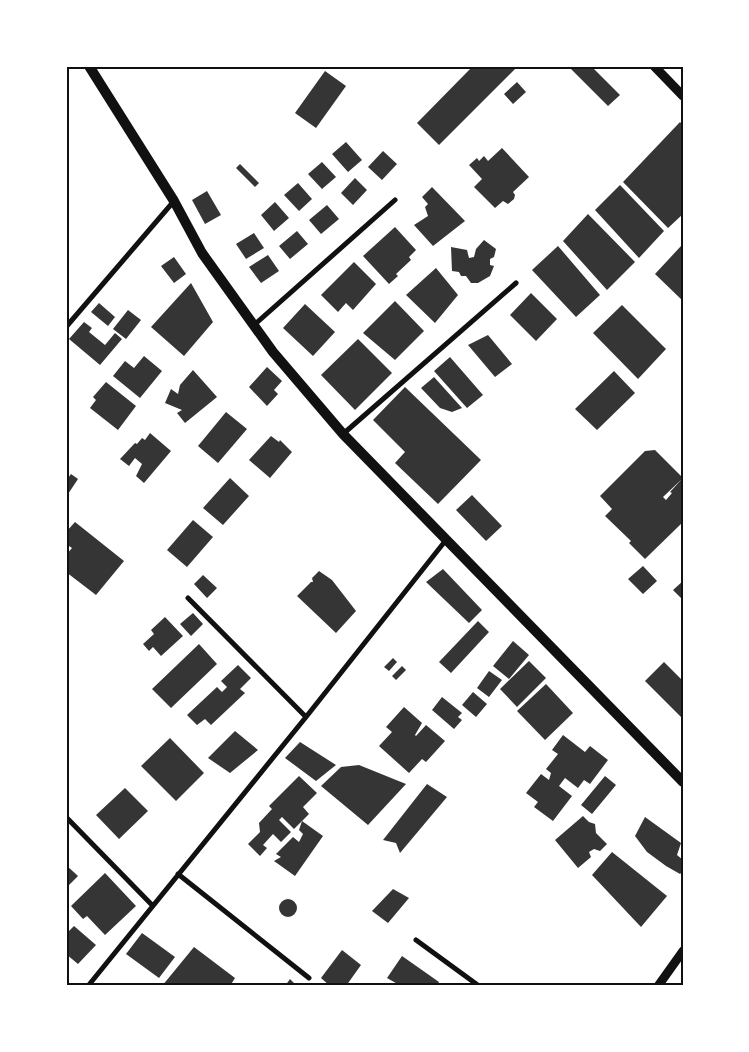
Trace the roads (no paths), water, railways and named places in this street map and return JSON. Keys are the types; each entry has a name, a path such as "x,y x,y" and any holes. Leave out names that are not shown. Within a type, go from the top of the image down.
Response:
{"main road":[{"path":"90,66 174,201 202,253 253,326 343,434 683,782"}],"street":[{"path":"654,66 683,96"},
{"path":"253,326 395,200"},
{"path":"66,327 174,201"},
{"path":"343,434 516,283"},
{"path":"88,986 306,717 446,540"},
{"path":"188,598 306,717"},
{"path":"66,817 152,905"},
{"path":"178,874 309,978"},
{"path":"416,940 480,986"},
{"path":"658,986 683,951"}]}
